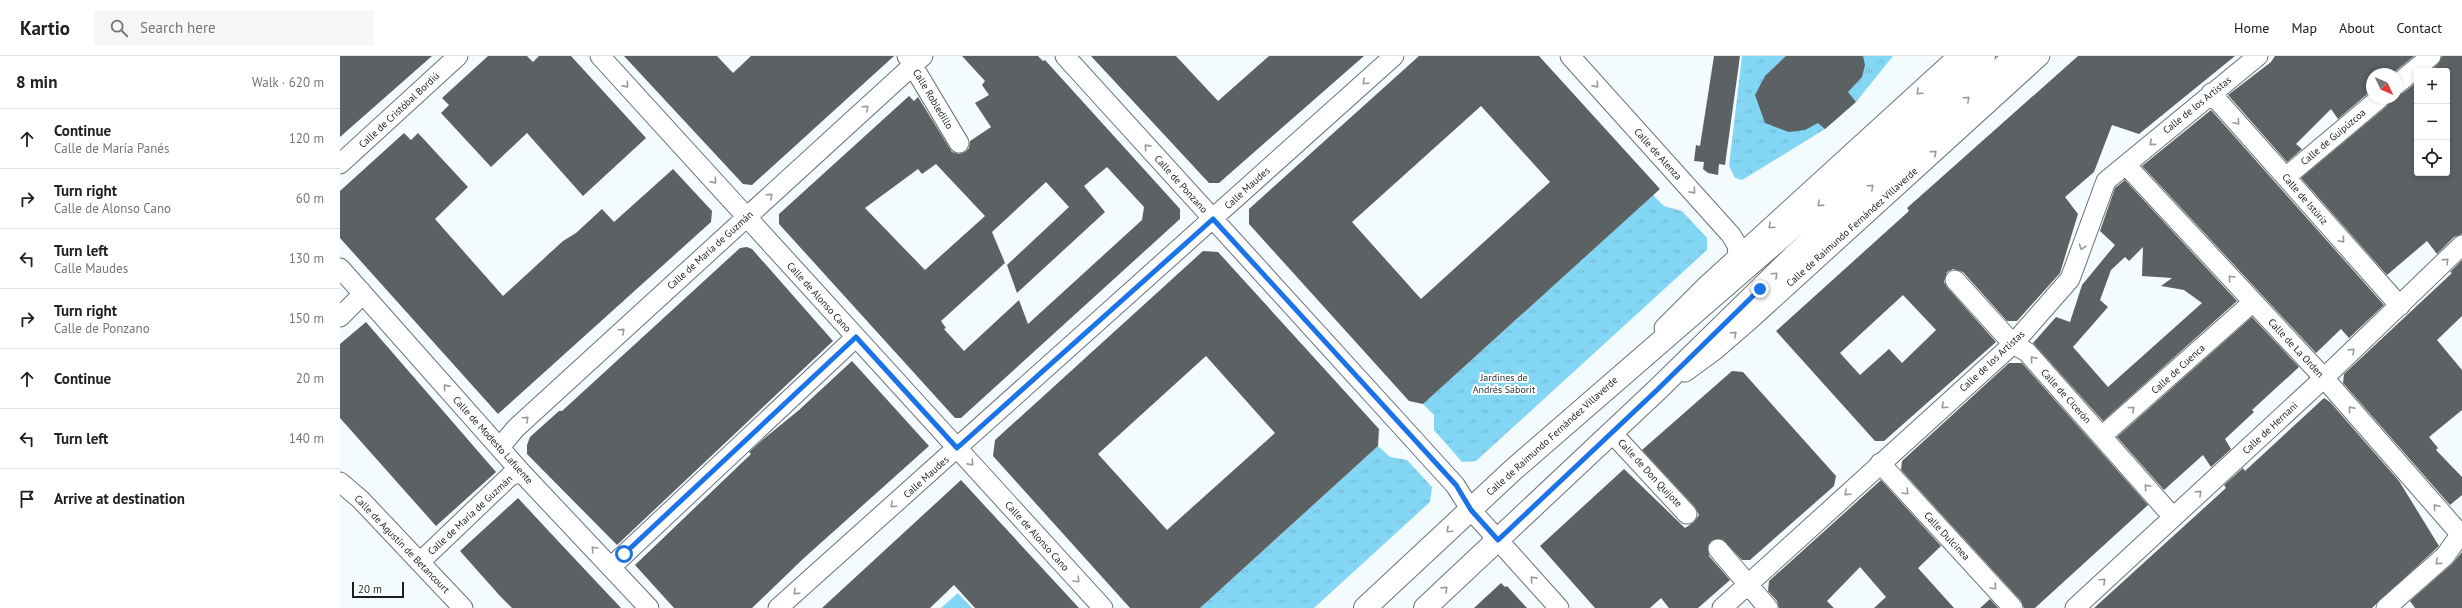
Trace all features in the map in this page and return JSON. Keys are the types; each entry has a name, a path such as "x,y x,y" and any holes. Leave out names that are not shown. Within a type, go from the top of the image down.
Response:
{"main road":[{"name":"Calle de Raimundo Fernández Villaverde","path":"1366,608 1471,510 1634,363 1774,244 1984,56"},
{"name":"Calle de Raimundo Fernández Villaverde","path":"1425,608 1612,433 1793,257 2015,56"}],"street":[{"name":"Calle de Cristóbal Bordiú","path":"340,164 458,56"},
{"name":"Calle de Alonso Cano","path":"600,56 1103,608"},
{"name":"Calle de Ponzano","path":"1065,56 1456,485 1471,510"},
{"name":"Calle Maudes","path":"778,608 1394,56"},
{"name":"Calle de Alenza","path":"1570,56 1731,235 1737,245 1738,256"},
{"name":"Calle de Raimundo Fernández Villaverde","path":"1634,363 1689,302 1958,56"},
{"name":"Calle de Raimundo Fernández Villaverde","path":"1657,390 1704,359 1727,340 2040,56"},
{"name":"Calle de los Artistas","path":"1722,608 1880,463 2013,344 2070,279 2103,185 2211,93 2258,56"},
{"path":"2402,80 2431,56"},
{"name":"Calle de María de Guzmán","path":"500,447 507,436 747,217 914,59"},
{"name":"Calle Robledillo","path":"914,59 959,143"},
{"name":"Calle de Istúriz","path":"2211,93 2400,306"},
{"name":"Calle de Guipúzcoa","path":"2286,177 2373,104"},
{"name":"Calle de La Orden","path":"2126,165 2324,378 2461,534"},
{"name":"Calle de Hernani","path":"2075,608 2324,378 2462,245"},
{"name":"Calle de Modesto Lafuente","path":"340,268 521,472 649,608"},
{"name":"Calle de Cicerón","path":"1955,280 2013,344 2027,352 2103,435 2173,517"},
{"path":"340,317 359,298 361,291"},
{"name":"Calle de Cuenca","path":"2103,435 2253,302"},
{"path":"611,567 856,337"},
{"name":"Calle de Don Quijote","path":"1612,433 1688,514"},
{"name":"Calle Dulcinea","path":"1880,463 2014,608"},
{"name":"Calle de María de Guzmán","path":"420,562 510,476 521,472"},
{"name":"Calle de Agustín de Betancourt","path":"340,482 361,500 463,608"},
{"path":"1471,510 1559,608"},
{"path":"2386,608 2445,556 2461,534"},
{"path":"1718,549 1746,585 1768,608"}],"green space":[{"path":"1742,56 1893,56 1856,102 1825,129 1742,180 1735,178 1729,166"},
{"name":"Jardines de Andrés Saborit","path":"1653,195 1664,206 1682,211 1707,238 1707,250 1476,461 1462,462 1434,430 1434,415 1423,404"},
{"path":"1378,446 1390,457 1407,460 1432,487 1430,502 1314,608 1200,608"},
{"path":"958,593 972,608 941,608"}],"building":[{"path":"340,56 432,56 340,137"},
{"path":"488,56 527,56 533,62 539,56 571,56 646,138 583,196 527,133 491,167 441,113 449,105 442,98"},
{"path":"624,56 717,56 733,73 751,56 894,56 752,185 743,184"},
{"path":"962,56 1038,56 1043,61 1045,60 1180,209 1180,219 961,418 955,418 779,224 779,214 909,96 914,101 918,97 952,152 959,154 965,152 969,148 970,141 991,127 975,103 989,95 982,85 985,81","holes":["936,164 985,216 925,270 865,208 918,169 922,174","1107,167 1144,207 1142,220 1028,324 1019,300 964,351 944,329 946,328 941,321 1005,263 992,232 1046,182 1069,207 1007,265 1017,293 1105,212 1084,186"]},
{"path":"1091,56 1176,56 1218,101 1269,56 1364,56 1219,183 1209,183"},
{"path":"1419,56 1539,56 1660,189 1423,404 1409,401 1249,224 1249,209","holes":["1481,106 1550,182 1421,299 1352,222"]},
{"path":"1714,56 1740,56 1725,165 1719,164 1718,175 1708,173 1703,169 1704,162 1694,161 1696,145 1700,146"},
{"path":"1786,56 1863,56 1865,65 1862,77 1848,92 1856,102 1825,129 1818,123 1805,130 1789,132 1765,123 1755,95 1765,76"},
{"path":"2078,56 2235,56 2139,134 2112,125 2094,172 2065,197 2078,214 2060,273 2017,321 2007,321 1963,272 1953,269 1947,272 1944,282 1947,287 1996,342 1884,441 1875,441 1776,331 1909,211 1907,208","holes":["1903,295 1936,330 1902,363 1889,349 1860,375 1840,353"]},
{"path":"2275,56 2414,56 2399,68 2366,68 2366,95 2338,119 2331,109 2296,144 2302,149 2287,162 2228,95 2271,62"},
{"path":"2442,56 2462,56 2462,234 2454,237 2437,254 2427,241 2387,275 2301,178 2388,104 2402,104 2402,93 2414,84 2414,176 2450,176 2450,68 2433,68 2438,64"},
{"path":"2211,110 2384,305 2349,338 2341,329 2316,353 2142,166"},
{"path":"404,133 411,140 418,133 468,187 435,219 503,296 563,241 576,233 602,209 614,222 673,169 712,211 711,222 498,414 340,238 340,191"},
{"path":"2125,180 2237,301 2103,421 2033,343 2056,317 2070,322 2082,285 2115,245 2100,231 2115,188","holes":["2143,247 2142,276 2172,278 2161,286 2184,290 2202,303 2108,387 2073,347 2108,307 2100,300 2111,270 2125,257 2129,261"]},
{"path":"747,247 752,249 833,341 617,545 527,454 527,445 530,437 559,411 562,411 740,248"},
{"path":"1203,251 1218,252 1379,429 1378,446 1200,608 1130,608 993,456 995,440","holes":["1206,356 1275,433 1167,530 1098,454"]},
{"path":"2462,260 2462,316 2437,340 2462,370 2462,410 2429,437 2438,448 2436,450 2462,477 2462,495 2450,505 2343,383 2344,374 2452,273 2450,272"},
{"path":"2252,317 2299,367 2252,410 2254,412 2225,439 2231,449 2211,467 2203,455 2164,490 2117,437"},
{"path":"366,322 496,472 436,526 340,418 340,344"},
{"path":"852,361 929,446 804,558 752,608 674,608 635,565 751,454 749,452 799,410"},
{"path":"2009,363 2022,363 2148,505 2035,608 2024,608 2021,601 1901,470 1902,461"},
{"path":"1732,371 1743,372 1836,476 1834,486 1750,560 1742,560 1722,539 1711,541 1708,546 1709,556 1730,580 1698,608 1669,608 1661,598 1650,608 1595,608 1540,546 1624,469 1685,528 1694,522 1699,515 1695,507 1642,450"},
{"path":"2324,398 2330,402 2399,481 2439,546 2372,608 2094,608 2226,488 2224,485 2243,468 2245,471"},
{"path":"961,480 1079,608 975,608 954,585 930,608 822,608"},
{"path":"1881,480 1941,546 1918,568 1954,608 1874,608 1886,597 1860,567 1827,601 1834,608 1779,608 1777,601 1768,591 1769,581"},
{"path":"518,498 621,608 512,608 500,596 460,551"},
{"path":"2462,552 2462,608 2415,608 2410,601 2452,564"},
{"path":"1501,583 1505,587 1507,586 1527,608 1474,608"},
{"path":"1990,599 1998,608 1980,608"}],"route":[{"path":"624,554 856,337 957,448 1213,219 1456,485 1471,510 1498,540 1657,390 1760,289"}]}
